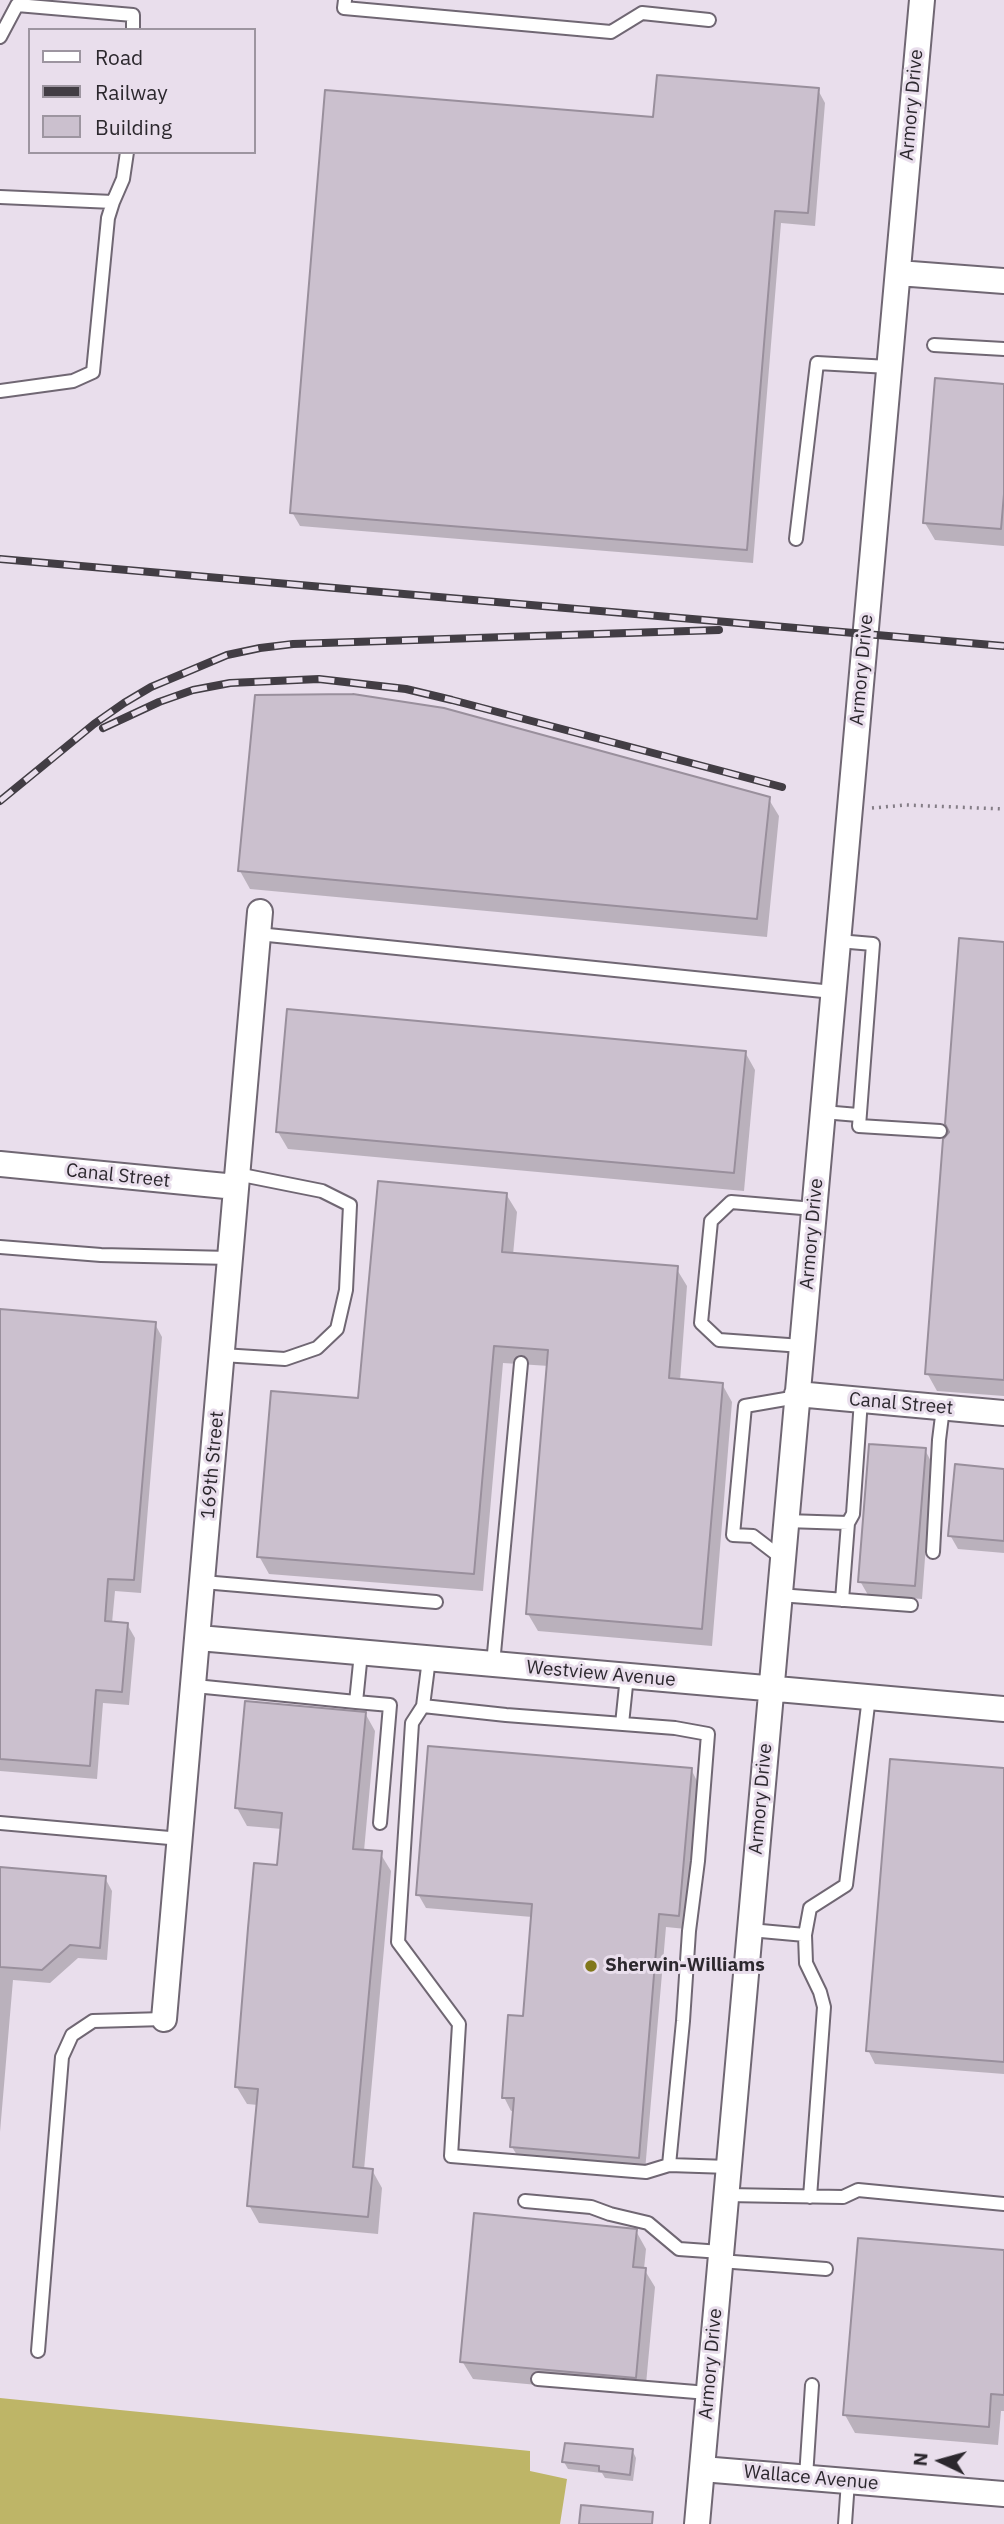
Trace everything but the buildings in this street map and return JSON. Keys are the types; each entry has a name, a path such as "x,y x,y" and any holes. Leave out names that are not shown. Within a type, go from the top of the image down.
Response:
{"street":[{"name":"Armory Drive","path":"697,2524 922,0"},
{"path":"898,273 1004,281"},
{"name":"169th Street","path":"164,2019 195,1686 259,923"},
{"name":"Canal Street","path":"0,1164 237,1181"},
{"name":"Canal Street","path":"797,1395 1004,1413"},
{"name":"Westview Avenue","path":"199,1639 1004,1709"},
{"name":"Wallace Avenue","path":"702,2469 1004,2494"}],"lane":[{"path":"345,0 344,8 611,32 642,13 709,20"},
{"path":"0,37 17,5 133,15 133,28"},
{"path":"0,391 74,381 93,372 108,218 123,179 127,154"},
{"path":"0,197 113,202"},
{"path":"934,345 1004,349"},
{"path":"796,539 817,363 889,367"},
{"path":"259,923 833,992"},
{"path":"838,941 873,944 859,1126 940,1131"},
{"path":"823,1112 858,1115"},
{"path":"222,1355 285,1359 317,1348 337,1329 346,1290 350,1205 322,1191 237,1181"},
{"path":"802,1346 719,1340 701,1323 711,1221 731,1202 814,1209"},
{"path":"0,1247 101,1255 230,1258"},
{"path":"493,1664 521,1363"},
{"path":"783,1560 753,1536 733,1535 746,1406 797,1395"},
{"path":"842,1600 848,1523 853,1514 861,1400"},
{"path":"933,1552 943,1408"},
{"path":"786,1521 848,1523"},
{"path":"203,1582 436,1602"},
{"path":"779,1595 911,1605"},
{"path":"356,1702 360,1653"},
{"path":"429,1659 424,1706 412,1723 398,1942 459,2024 451,2156 646,2172 669,2165 729,2167"},
{"path":"622,1724 627,1676"},
{"path":"195,1686 390,1705 380,1823"},
{"path":"810,2197 824,2007 806,1963 805,1936 810,1908 846,1885 869,1697"},
{"path":"424,1706 675,1728 708,1734 669,2165"},
{"path":"0,1823 181,1839"},
{"path":"750,1930 805,1936"},
{"path":"38,2351 62,2057 72,2035 93,2021 164,2019"},
{"path":"726,2195 843,2197 858,2190 1004,2204"},
{"path":"525,2201 591,2207 649,2223 678,2249 721,2257 826,2269"},
{"path":"538,2379 708,2393"},
{"path":"806,2477 812,2385"},
{"path":"845,2524 848,2481"}],"path":[{"path":"849,811 906,805 1004,810"}],"shaded area":[{"path":"0,2398 530,2451 530,2471 567,2479 560,2524 0,2524"}],"railway":[{"path":"0,559 1004,646"},
{"path":"0,801 94,724 124,703 151,687 227,655 293,644 719,630"},
{"path":"103,728 159,702 193,690 230,683 319,679 406,689 782,787"}],"place":[{"name":"Sherwin-Williams","path":"591,1966"}]}
